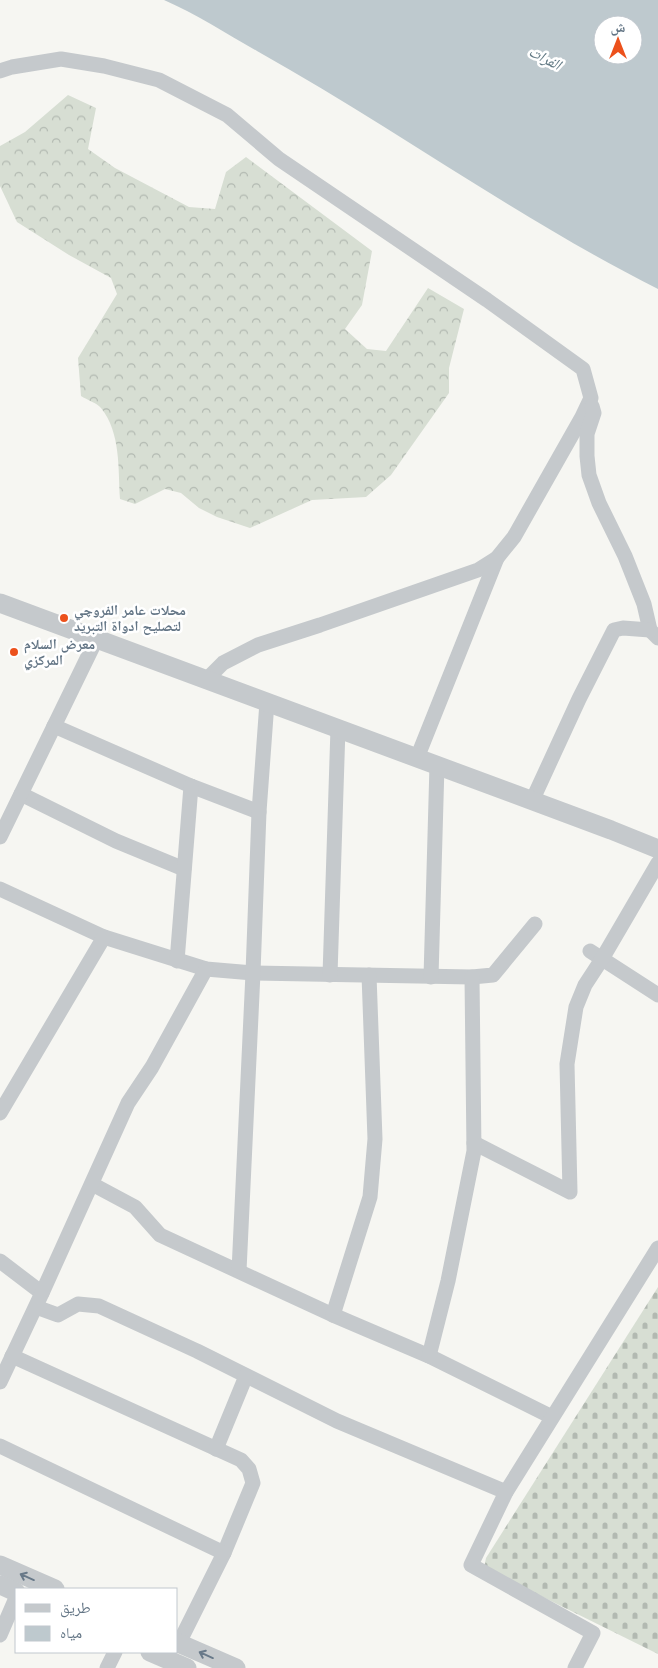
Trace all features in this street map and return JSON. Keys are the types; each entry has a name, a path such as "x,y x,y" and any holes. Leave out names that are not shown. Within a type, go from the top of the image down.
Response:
{"street":[{"path":"0,71 12,67 61,59 104,66 159,80 227,115 279,158 487,300 583,369 594,413 587,434 586,456 589,475 598,503 625,556 654,634 623,628 614,630 579,699 532,801"},
{"path":"207,679 223,663 258,645 478,570 497,558 514,538 591,398"},
{"path":"417,758 497,558"},
{"path":"0,603 658,849"},
{"path":"0,837 97,638"},
{"path":"239,1271 259,812 267,702"},
{"path":"54,726 191,786 259,812"},
{"path":"330,975 338,728"},
{"path":"432,976 437,765"},
{"path":"177,961 191,786"},
{"path":"21,794 116,841 184,869"},
{"path":"474,1143 570,1192 567,1064 576,1007 596,955 658,863"},
{"path":"0,889 104,937 206,969 253,973 472,977 493,975 535,924"},
{"path":"0,1113 104,937"},
{"path":"596,955 658,995"},
{"path":"0,1382 128,1103 152,1067 206,969"},
{"path":"333,1315 370,1197 375,1139 369,975"},
{"path":"429,1356 448,1281 474,1151 472,977"},
{"path":"92,1184 135,1207 160,1235 333,1315 429,1356 552,1417"},
{"path":"575,1668 594,1633 471,1565 506,1492 658,1248"},
{"path":"0,1261 39,1300 58,1315 78,1304 99,1306 337,1421 506,1492"},
{"path":"12,1356 241,1460 249,1469 254,1483 224,1553 178,1640"},
{"path":"216,1449 246,1376"},
{"path":"0,1446 224,1553"},
{"path":"0,1565 53,1588"},
{"path":"0,1585 15,1592"},
{"path":"0,1635 15,1600"},
{"path":"178,1642 236,1668"},
{"path":"107,1668 114,1653"},
{"path":"152,1653 187,1668"}],"green space":[{"path":"68,95 96,108 88,149 115,168 189,207 215,209 226,172 246,157 372,251 362,305 345,329 367,349 386,351 428,288 464,309 449,368 449,393 391,475 366,497 312,500 250,528 217,517 199,508 181,493 165,489 135,504 120,499 117,452 112,429 101,408 81,396 78,358 117,294 111,278 69,255 17,222 0,186 0,146 25,132"},
{"path":"658,1287 658,1654 484,1568 486,1558"}],"water":[{"name":"الفرات","path":"164,0 658,0 658,289 556,233 308,80 211,24"}],"place":[{"name":"محلات عامر الفروچي لتصليح ادواة التبريد","path":"64,618"},
{"name":"معرض السلام المركزي","path":"14,652"}]}
